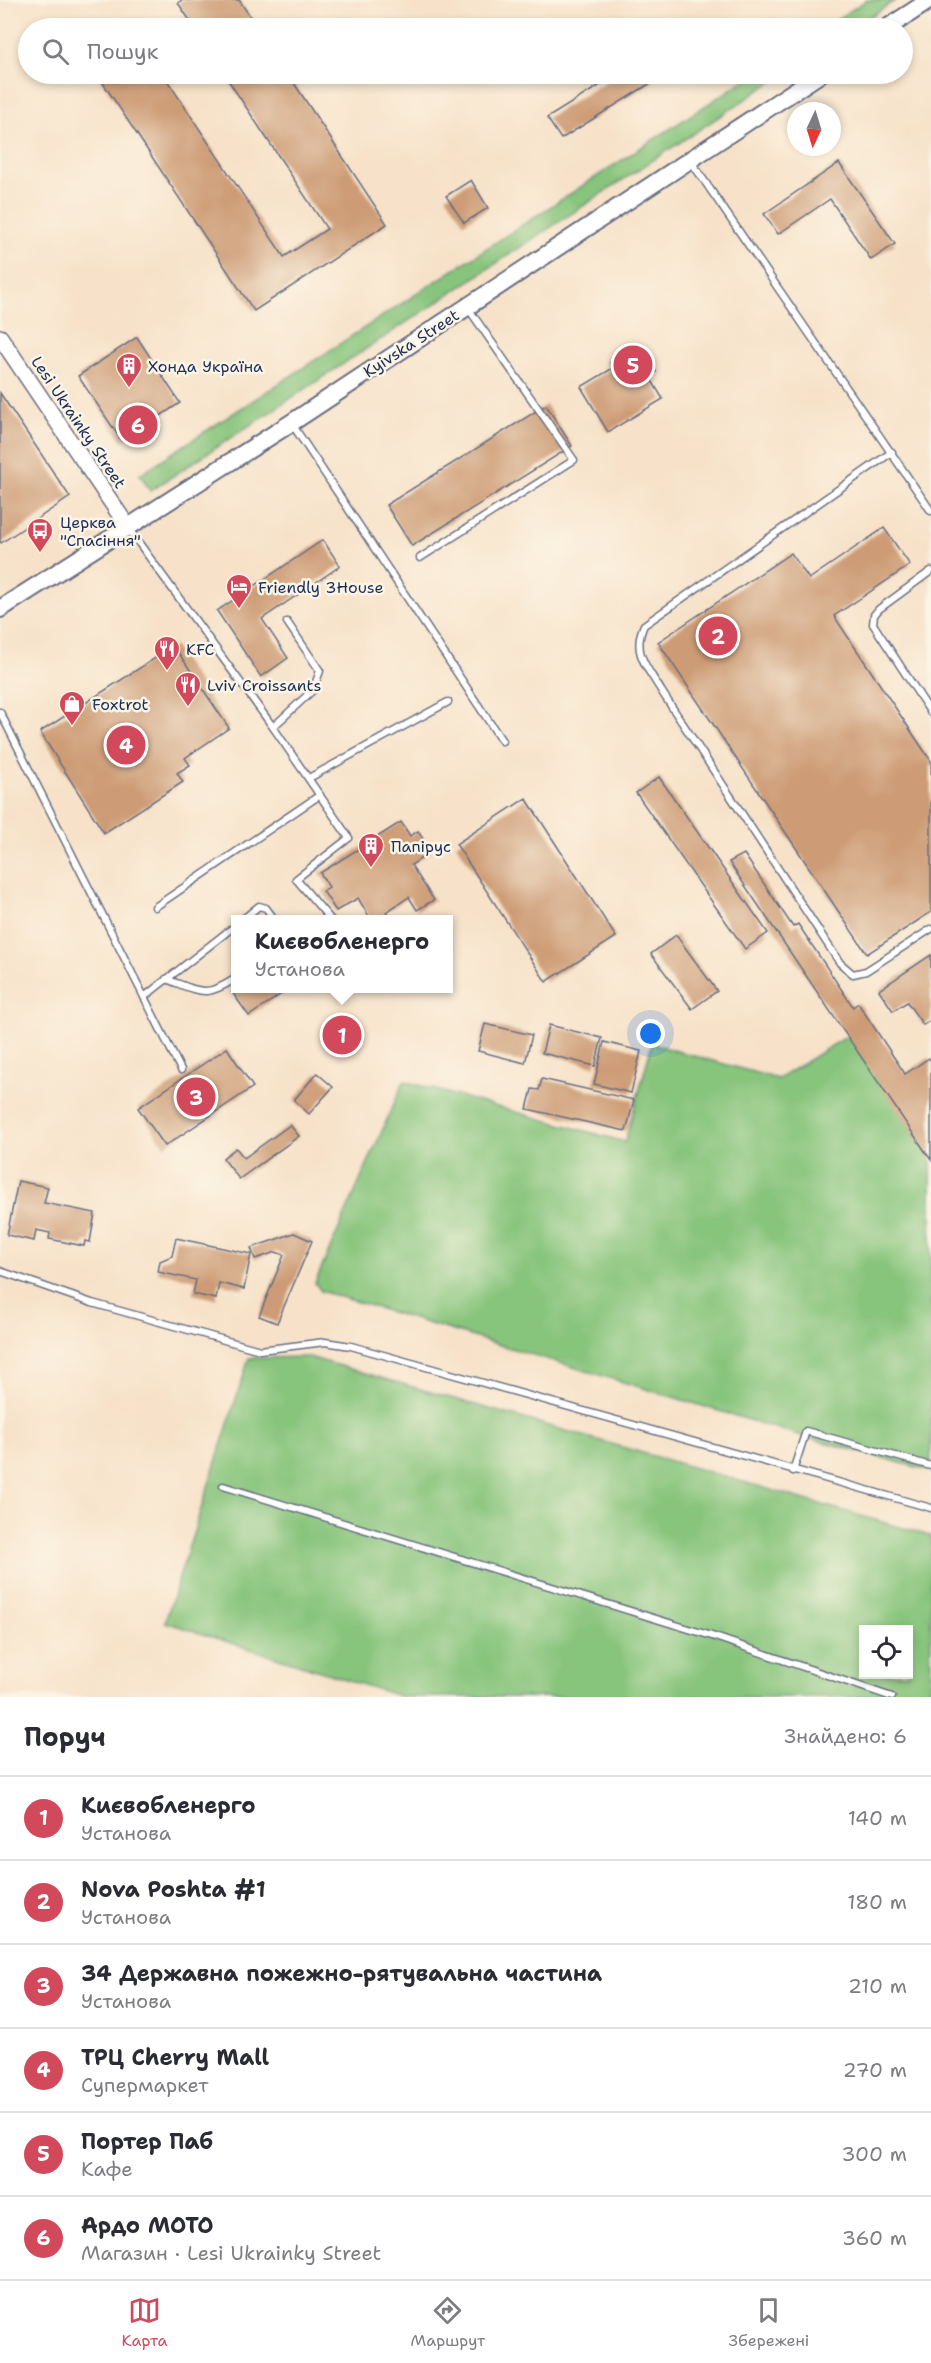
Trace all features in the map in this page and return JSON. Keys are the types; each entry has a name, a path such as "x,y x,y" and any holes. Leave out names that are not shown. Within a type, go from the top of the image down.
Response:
{"main road":[{"path":"902,18 930,0"},
{"name":"Kyivska Street","path":"0,609 291,423 805,84"}],"street":[{"name":"Lesi Ukrainky Street","path":"0,337 128,527"}],"lane":[{"path":"690,160 931,511"},
{"path":"420,558 574,460 467,307"},
{"path":"291,423 502,741"},
{"path":"892,452 644,625 637,639 641,657 662,692 840,963 853,974 866,971 931,929"},
{"path":"128,527 273,727 349,838 296,879 327,915"},
{"path":"931,571 879,609 874,615 873,624 931,713"},
{"path":"273,727 313,690 320,671 287,622"},
{"path":"309,778 448,702"},
{"path":"0,712 181,1070"},
{"path":"156,907 320,795"},
{"path":"248,915 259,906 266,908 271,915"},
{"path":"144,997 231,929"},
{"path":"166,979 203,992 218,990 231,981"},
{"path":"0,1271 92,1303 260,1350 325,1342 351,1346 931,1508"},
{"path":"793,1471 806,1431 931,1466"},
{"path":"223,1486 715,1636 892,1697"}],"green space":[{"path":"867,0 896,0 868,18 839,18"},
{"path":"739,84 769,84 150,491 140,474"},
{"path":"849,1035 931,1160 931,1471 812,1439 321,1291 315,1283 404,1081 625,1142 652,1044 778,1079"},
{"path":"309,1357 931,1536 931,1697 402,1697 165,1622 249,1358"}],"building":[{"path":"182,0 239,0 251,18 188,18 178,3"},
{"path":"104,84 170,84 284,257 327,229 231,84 295,84 387,224 254,311"},
{"path":"602,84 649,84 561,139 547,118"},
{"path":"839,163 895,244 871,260 830,199 778,234 764,214"},
{"path":"471,180 488,208 464,223 446,196"},
{"name":"Хонда Україна","path":"137,337 180,403 122,441 78,376"},
{"path":"640,345 656,372 649,376 663,399 608,432 581,387 613,368 610,363"},
{"path":"0,393 70,497 1,543 0,541"},
{"path":"546,405 572,446 412,546 386,505"},
{"path":"884,528 910,565 834,616 931,761 931,912 867,954 658,642 791,553 809,579"},
{"path":"323,540 340,566 262,619 288,658 261,677 217,611"},
{"path":"174,646 229,728 185,758 190,765 177,773 183,782 104,833 40,732"},
{"path":"659,777 768,933 745,949 636,793"},
{"path":"526,798 616,937 546,982 456,844"},
{"name":"Папірус","path":"401,822 410,836 418,831 431,852 411,865 434,900 417,910 409,897 386,912 388,915 368,915 358,898 336,911 323,891 329,887 320,873"},
{"path":"744,854 793,927 798,924 853,1007 858,1003 905,1074 929,1058 931,1061 931,1160 729,862"},
{"path":"676,935 717,991 692,1009 651,954"},
{"path":"931,955 931,1020 923,1025 907,1002 893,1011 879,990"},
{"path":"233,993 283,993 249,1016"},
{"path":"485,1024 532,1035 525,1063 478,1051"},
{"path":"549,1025 602,1038 595,1066 542,1053"},
{"path":"604,1042 641,1051 631,1093 594,1084"},
{"path":"227,1048 253,1087 165,1146 138,1108"},
{"path":"317,1073 333,1087 309,1114 294,1100"},
{"path":"542,1079 634,1100 626,1131 527,1109 532,1089 539,1090"},
{"path":"290,1125 299,1136 239,1179 223,1158 236,1148 244,1158"},
{"path":"18,1181 48,1187 44,1203 95,1213 90,1242 85,1241 84,1246 49,1239 50,1233 36,1230 34,1241 7,1235"},
{"path":"294,1233 312,1241 277,1323 259,1316 284,1255 276,1252 255,1259 251,1248"},
{"path":"176,1238 251,1254 244,1289 219,1283 216,1299 193,1294 196,1280 158,1272 160,1261 172,1256"}],"place":[{"name":"Портер Паб","path":"633,365"},
{"name":"Хонда Україна","path":"129,389"},
{"name":"Ардо МОТО","path":"138,425"},
{"name":"Церква \"Спасіння\"","path":"40,554"},
{"name":"Friendly 3House","path":"239,610"},
{"name":"Nova Poshta #1","path":"718,636"},
{"name":"KFC","path":"167,672"},
{"name":"Lviv Croissants","path":"188,708"},
{"name":"Foxtrot","path":"72,727"},
{"name":"ТРЦ Cherry Mall","path":"126,745"},
{"name":"Папірус","path":"371,869"},
{"name":"Києвобленерго","path":"342,1035"},
{"name":"34 Державна пожежно-рятувальна частина","path":"196,1097"}]}
